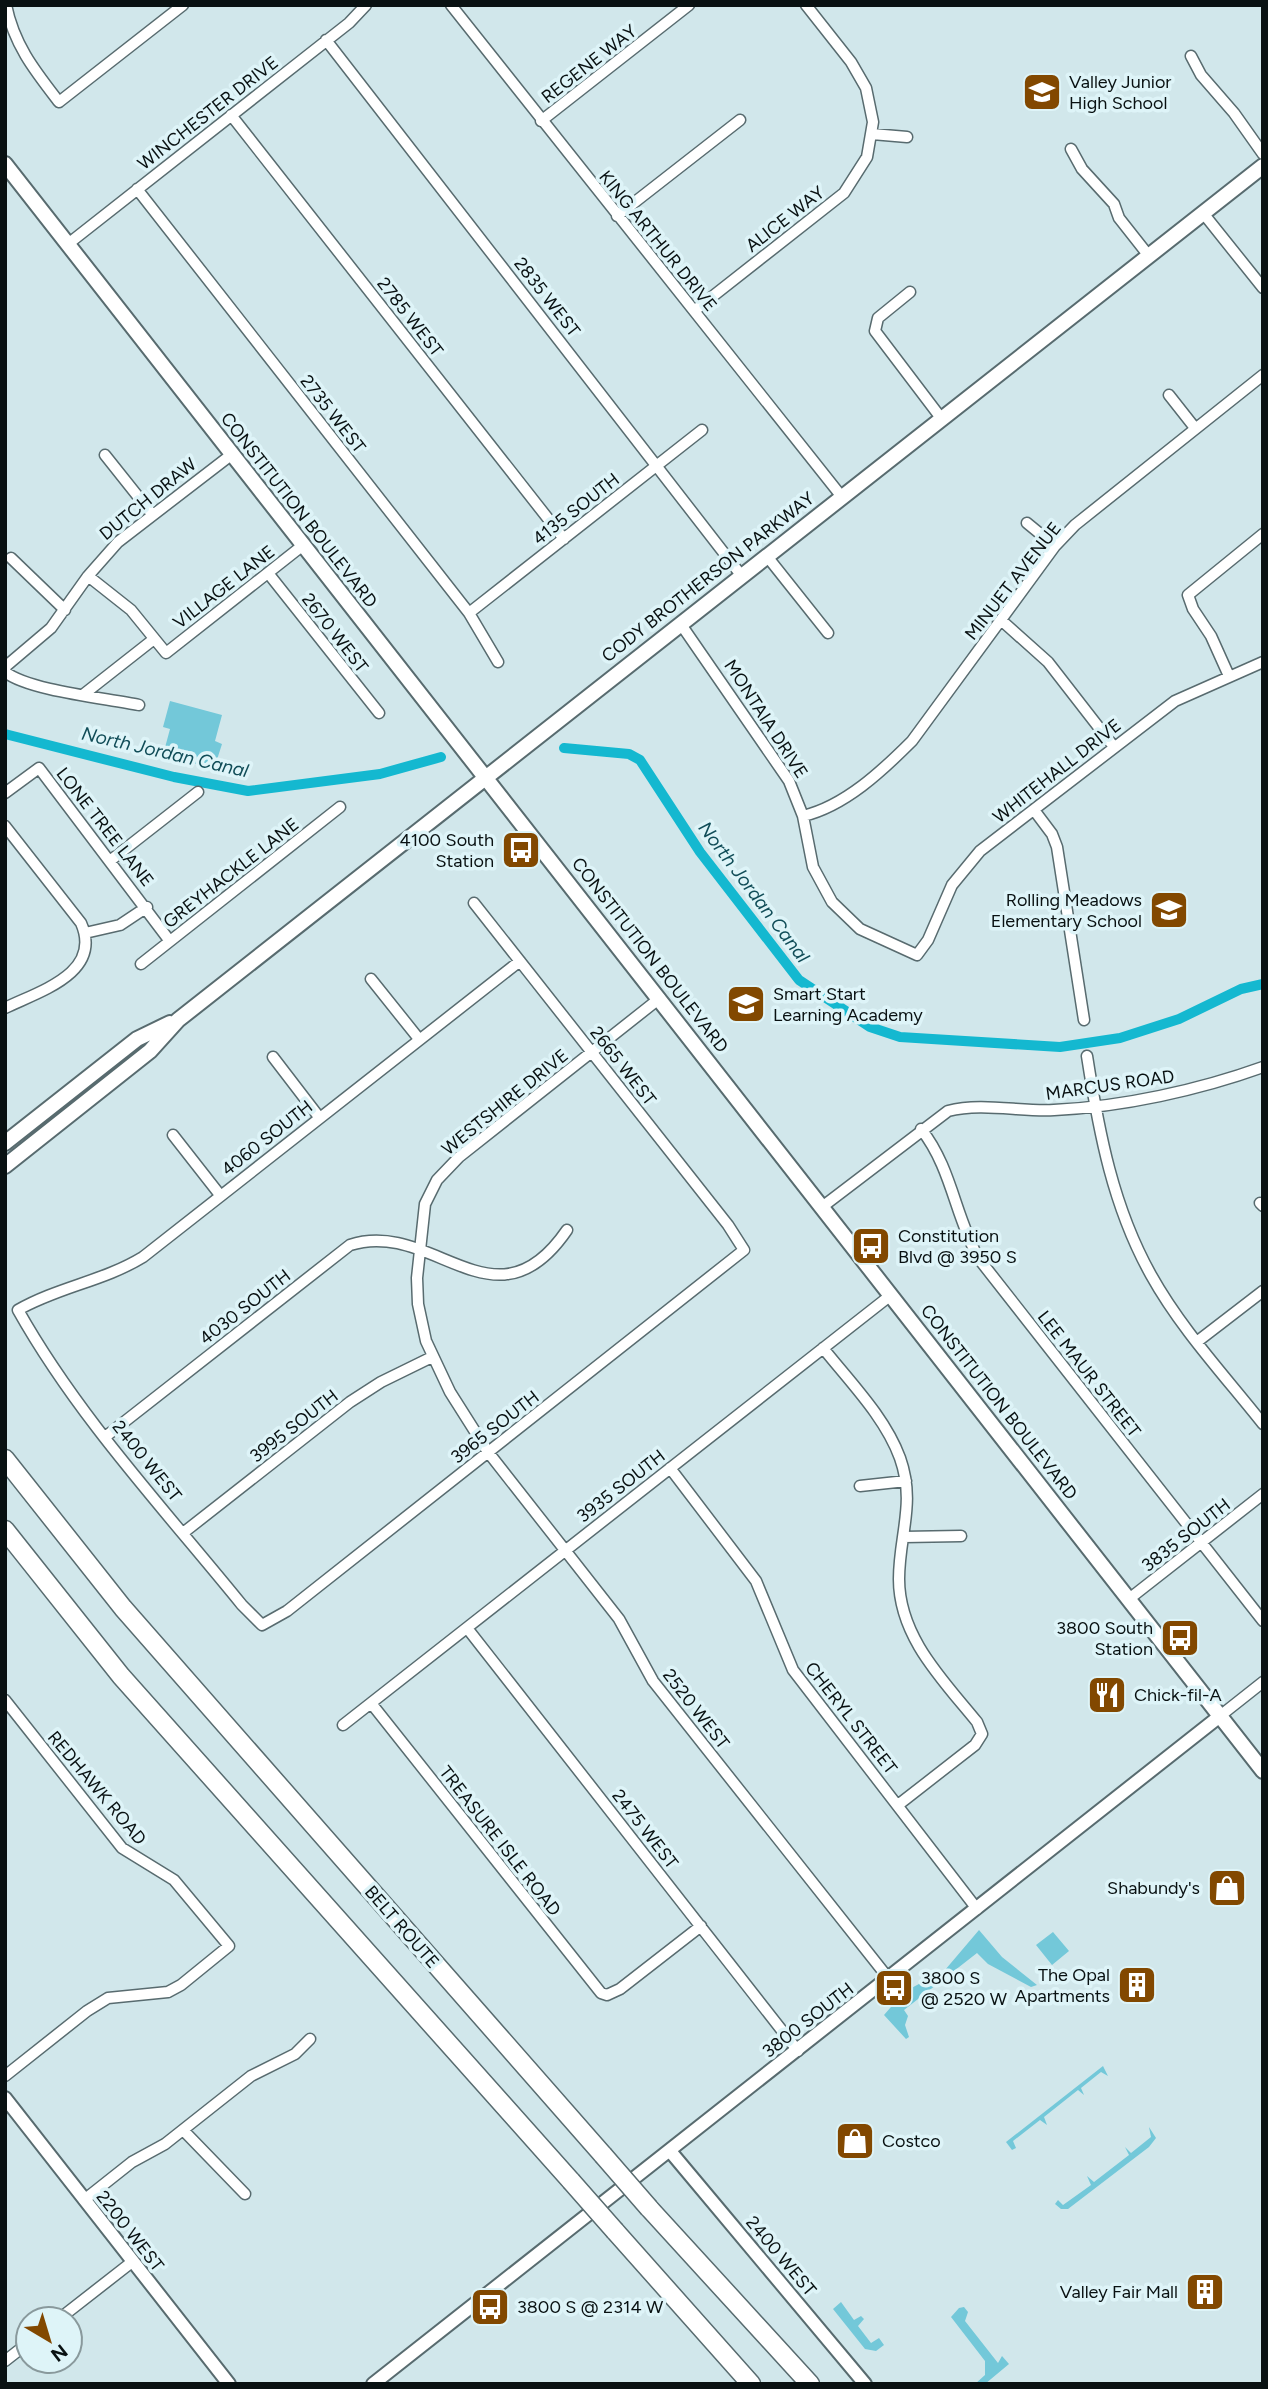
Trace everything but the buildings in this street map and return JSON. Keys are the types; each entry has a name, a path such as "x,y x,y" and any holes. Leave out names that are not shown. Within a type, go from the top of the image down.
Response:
{"highway":[{"name":"BELT ROUTE","path":"5,1459 123,1608 649,2208 810,2384"},
{"path":"5,1530 121,1676 751,2384"}],"main road":[{"name":"CONSTITUTION BOULEVARD","path":"5,164 1263,1772"},
{"name":"CODY BROTHERSON PARKWAY","path":"5,1166 150,1051 178,1020 1263,166"},
{"name":"CODY BROTHERSON PARKWAY","path":"5,1143 137,1039 178,1020"}],"street":[{"path":"6,5 20,50 59,102 183,5"},
{"name":"WINCHESTER DRIVE","path":"68,244 326,40 366,5"},
{"name":"KING ARTHUR DRIVE","path":"450,5 842,497"},
{"name":"REGENE WAY","path":"541,121 689,5"},
{"name":"ALICE WAY","path":"694,311 844,193 863,167 872,134 872,110 862,79 806,5"},
{"name":"2835 WEST","path":"326,40 741,575"},
{"path":"1191,56 1201,75 1221,97 1263,154"},
{"name":"2785 WEST","path":"232,115 564,539"},
{"path":"617,216 740,120"},
{"path":"872,134 907,137"},
{"path":"1071,149 1082,169 1114,204 1119,218 1149,256"},
{"name":"2735 WEST","path":"137,189 469,613 498,662"},
{"path":"1203,213 1263,288"},
{"path":"910,292 878,318 875,331 941,418"},
{"name":"MINUET AVENUE","path":"803,816 835,805 912,741 1055,546 1102,502 1263,375"},
{"path":"1169,395 1195,428"},
{"name":"4135 SOUTH","path":"469,613 702,430"},
{"path":"105,455 152,514"},
{"name":"DUTCH DRAW","path":"5,669 51,628 88,576 118,542 231,455"},
{"path":"1027,523 1055,546"},
{"path":"1228,676 1212,636 1190,605 1188,595 1263,534"},
{"name":"VILLAGE LANE","path":"84,694 154,639 166,653 302,546"},
{"path":"766,555 828,633"},
{"path":"11,558 65,610"},
{"name":"2670 WEST","path":"268,573 379,713"},
{"path":"88,576 123,601 154,639"},
{"path":"1001,620 1048,662 1114,747"},
{"name":"MONTAIA DRIVE","path":"680,623 782,769 803,816 813,867 832,902 860,929 917,955"},
{"name":"WHITEHALL DRIVE","path":"917,955 928,940 947,895 964,867 979,851 1175,701 1263,662"},
{"path":"5,669 18,680 139,705"},
{"name":"LONE TREE LANE","path":"5,793 39,768 147,907 169,940"},
{"path":"111,860 198,792"},
{"name":"GREYHACKLE LANE","path":"141,964 340,807"},
{"path":"1034,810 1052,834 1057,847 1084,1020"},
{"path":"5,1008 74,972 83,958 85,933 81,923 6,829"},
{"name":"2665 WEST","path":"474,903 728,1225 744,1250"},
{"path":"85,933 120,925 147,907"},
{"name":"4060 SOUTH","path":"18,1310 43,1296 123,1269 520,961"},
{"path":"371,979 419,1040"},
{"name":"WESTSHIRE DRIVE","path":"488,1452 458,1409 432,1357 418,1304 419,1251 425,1204 437,1180 447,1168 660,998"},
{"path":"1087,1056 1111,1179 1130,1232 1156,1283 1263,1424"},
{"path":"273,1057 319,1117"},
{"name":"MARCUS ROAD","path":"822,1207 921,1129 942,1114 960,1108 1056,1110 1095,1105 1192,1089 1263,1066"},
{"name":"LEE MAUR STREET","path":"921,1129 942,1160 979,1259 1263,1621"},
{"path":"173,1135 220,1195"},
{"name":"4030 SOUTH","path":"105,1437 350,1245 381,1240 484,1273 505,1276 522,1272 537,1263 555,1247 567,1230"},
{"name":"3965 SOUTH","path":"262,1625 287,1611 744,1250"},
{"path":"1198,1341 1263,1291"},
{"name":"3935 SOUTH","path":"343,1724 891,1295"},
{"name":"2400 WEST","path":"18,1310 34,1338 105,1437 242,1605 262,1625"},
{"path":"823,1348 890,1437 906,1480 908,1520 899,1580 906,1621 916,1643 976,1722 982,1734 975,1745 898,1805"},
{"name":"3995 SOUTH","path":"183,1533 350,1402 381,1382 432,1357"},
{"name":"2520 WEST","path":"488,1452 619,1619 653,1681 889,1979"},
{"name":"CHERYL STREET","path":"670,1468 756,1581 793,1670 977,1909"},
{"path":"860,1486 906,1480"},
{"name":"3835 SOUTH","path":"1129,1600 1263,1494"},
{"path":"905,1537 961,1536"},
{"name":"2475 WEST","path":"467,1628 798,2051"},
{"name":"3800 SOUTH","path":"373,2384 1263,1682"},
{"name":"REDHAWK ROAD","path":"5,1700 122,1848 174,1880 229,1946 190,1979 168,1992 108,1998 87,2011 5,2076"},
{"name":"TREASURE ISLE ROAD","path":"371,1703 596,1988 607,1995 620,1989 701,1926"},
{"path":"83,2200 132,2162 183,2130 251,2076 295,2054 310,2039"},
{"name":"2200 WEST","path":"5,2098 229,2384"},
{"path":"183,2130 245,2194"},
{"name":"2400 WEST","path":"670,2151 865,2384"},
{"path":"77,2305 132,2262"}],"shaded area":[{"path":"170,701 222,715 215,741 222,744 214,769 163,755 170,729 163,727"},
{"path":"979,1930 1002,1957 1037,1985 1031,1987 988,1964 977,1953 904,2010 908,2016 905,2025 909,2037 906,2039 884,2015 904,1992 945,1970"},
{"path":"1053,1932 1069,1951 1052,1965 1036,1945"},
{"path":"1103,2066 1108,2076 1101,2072 1081,2088 1084,2095 1078,2090 1044,2117 1047,2125 1040,2120 1013,2141 1016,2148 1012,2150 1006,2142"},
{"path":"1149,2127 1156,2138 1149,2147 1068,2209 1061,2209 1055,2204 1058,2200 1063,2205 1091,2185 1087,2176 1094,2182 1129,2155 1125,2147 1131,2153 1151,2137"},
{"path":"841,2302 854,2320 861,2316 864,2319 858,2326 871,2343 879,2338 884,2345 876,2351 865,2349 833,2309"},
{"path":"964,2307 968,2312 965,2321 998,2363 1002,2356 1009,2364 985,2384 975,2384 985,2375 985,2361 951,2317 959,2308"}],"waterway":[{"name":"North Jordan Canal","path":"5,734 174,777 248,791 380,774 441,757"},
{"name":"North Jordan Canal","path":"564,748 629,754 640,760 700,852 799,980 870,1027 900,1037 1060,1047 1120,1038 1179,1019 1241,989 1263,984"}],"place":[{"name":"Valley Junior High School","path":"1042,92"},
{"name":"4100 South Station","path":"521,850"},
{"name":"Rolling Meadows Elementary School","path":"1169,910"},
{"name":"Smart Start Learning Academy","path":"746,1004"},
{"name":"Constitution Blvd @ 3950 S","path":"871,1246"},
{"name":"3800 South Station","path":"1180,1638"},
{"name":"Chick-fil-A","path":"1107,1695"},
{"name":"Shabundy's","path":"1227,1888"},
{"name":"The Opal Apartments","path":"1137,1985"},
{"name":"3800 S @ 2520 W","path":"894,1988"},
{"name":"Costco","path":"855,2141"},
{"name":"Valley Fair Mall","path":"1205,2292"},
{"name":"3800 S @ 2314 W","path":"490,2307"}]}
